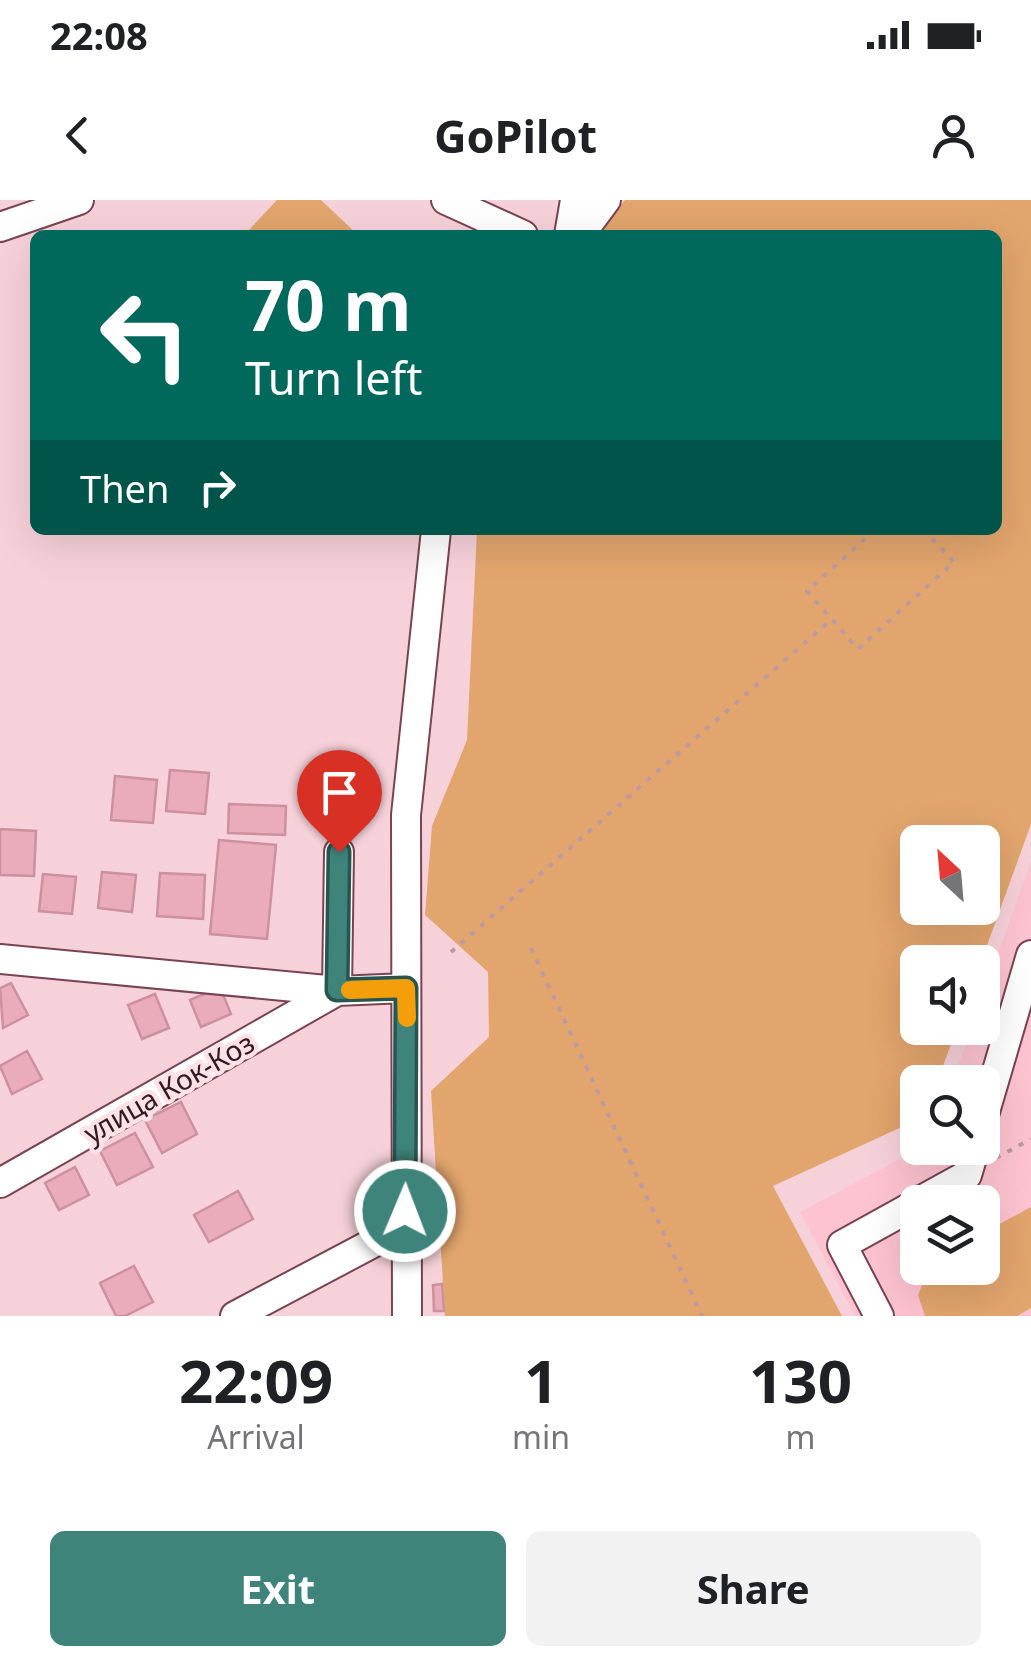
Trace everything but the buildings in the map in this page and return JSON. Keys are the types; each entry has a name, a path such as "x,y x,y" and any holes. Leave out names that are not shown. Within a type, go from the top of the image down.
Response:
{"street":[{"path":"0,226 79,200"},
{"path":"570,230 575,200"},
{"path":"584,230 606,200"},
{"path":"451,201 512,230"},
{"path":"407,1316 406,814 435,535"},
{"path":"337,990 339,852"},
{"path":"999,1065 1031,955"},
{"path":"0,959 337,990 406,988"},
{"name":"улица Кок-Коз","path":"0,1183 337,990"},
{"path":"948,1185 967,1174 970,1165"},
{"path":"879,1316 842,1246 900,1213"},
{"path":"235,1316 405,1226"}],"path":[{"path":"869,535 807,591 858,649 954,562 929,535"},
{"path":"451,952 832,619"},
{"path":"532,948 702,1316"}],"shaded area":[{"path":"277,200 321,200 353,230 249,230"},
{"path":"625,200 1031,200 1031,824 1000,910 1000,825 900,825 900,925 994,925 987,945 900,945 900,1045 951,1045 943,1065 900,1065 900,1128 773,1186 842,1316 445,1316 431,1091 489,1037 488,972 425,915 432,826 467,740 477,535 1002,535 1002,230 602,230"},
{"path":"1031,861 1031,1316 855,1316 800,1212 900,1159 900,1165 1000,1165 1000,1065 958,1065 966,1045 1000,1045 1000,949"},
{"path":"1031,1207 1031,1308 1017,1316 925,1316 918,1295 922,1285 1000,1285 1000,1224"}],"slow traffic":[{"path":"350,990 406,988 407,1018"}],"route":[{"path":"339,852 337,990 406,988 405,1211"}]}
